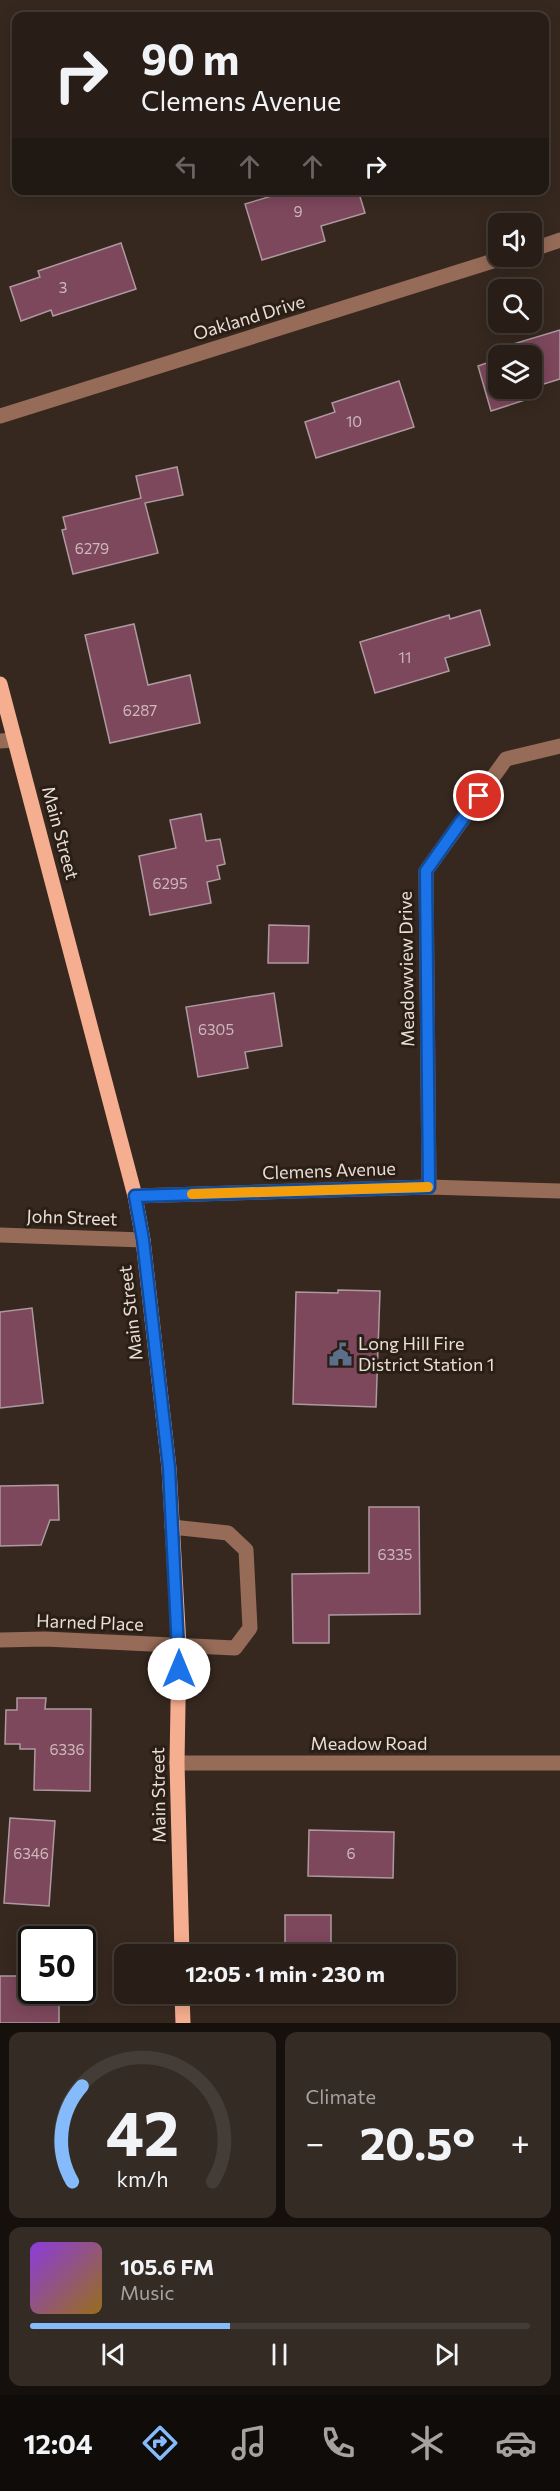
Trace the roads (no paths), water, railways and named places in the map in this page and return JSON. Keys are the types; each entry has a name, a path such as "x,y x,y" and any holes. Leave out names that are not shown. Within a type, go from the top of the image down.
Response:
{"main road":[{"name":"Main Street","path":"0,684 7,740 135,1196 143,1240 169,1468 179,1646 177,1763 182,1944"},
{"path":"182,2004 183,2023"}],"street":[{"path":"542,246 560,240"},
{"name":"Oakland Drive","path":"0,416 488,263"},
{"name":"Meadowview Drive","path":"429,1187 426,871 506,759 560,746"},
{"name":"Clemens Avenue","path":"135,1196 429,1187 560,1191"},
{"name":"John Street","path":"0,1235 143,1240"},
{"name":"Harned Place","path":"0,1640 45,1639 235,1648 250,1628 246,1550 228,1533 172,1527"},
{"name":"Meadow Road","path":"177,1763 560,1763"}],"place":[{"name":"Long Hill Fire District Station 1","path":"340,1354"}]}
